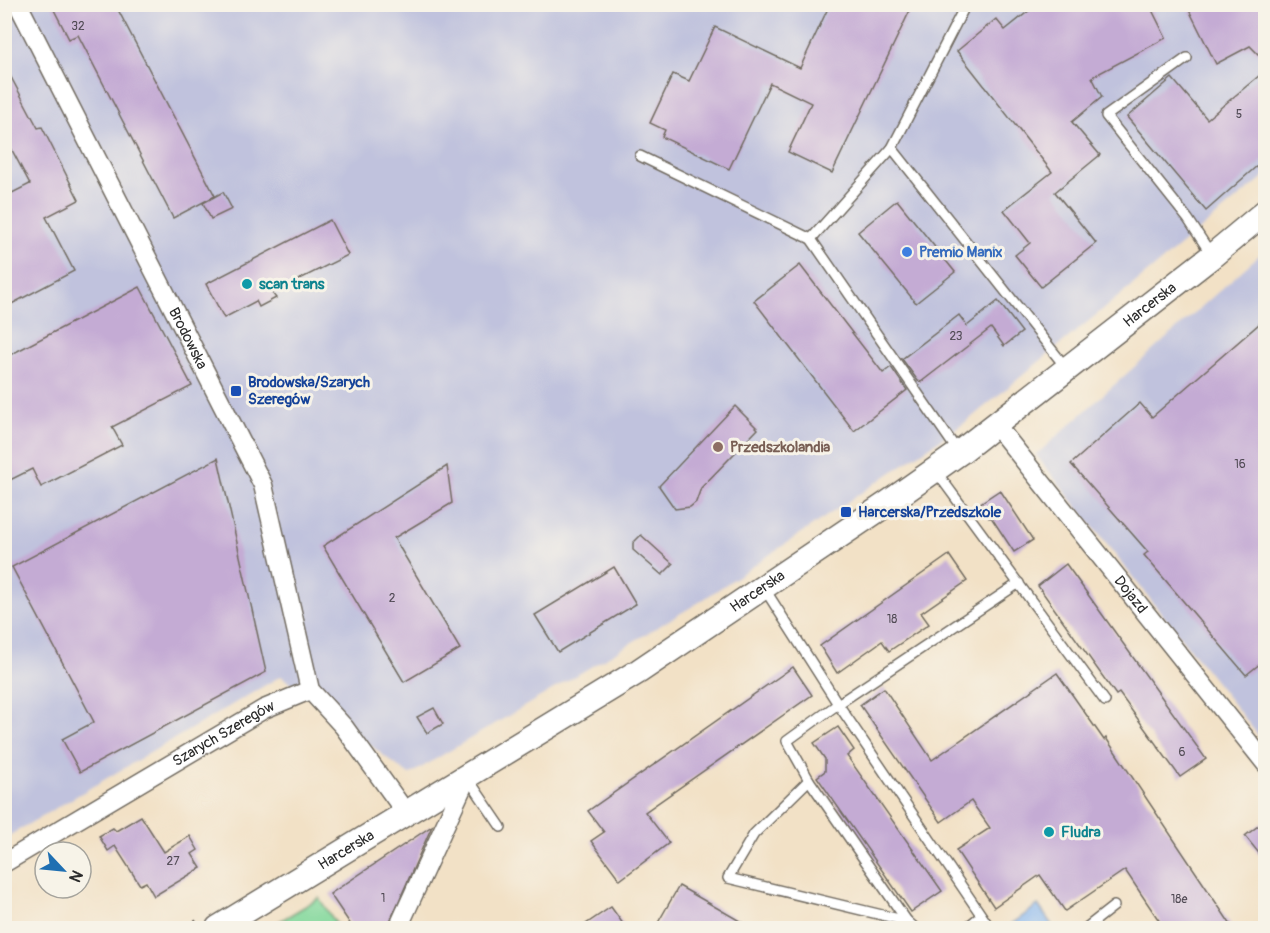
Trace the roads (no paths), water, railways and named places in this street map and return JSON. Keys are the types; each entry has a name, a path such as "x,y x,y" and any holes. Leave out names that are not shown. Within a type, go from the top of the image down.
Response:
{"street":[{"name":"Brodowska","path":"18,4 263,485 310,690"},
{"name":"Harcerska","path":"218,928 639,671 764,588 959,453 1212,256 1266,211"},
{"name":"Dojazd","path":"995,424 1266,764"},
{"path":"310,690 344,727 406,813"},
{"name":"Szarych Szeregów","path":"4,863 264,709 310,690"},
{"path":"398,928 467,777"}],"lane":[{"path":"811,239 892,148 966,4"},
{"path":"1187,58 1106,116 1188,219 1212,256"},
{"path":"892,148 1067,369"},
{"path":"640,156 811,239 959,453"},
{"path":"935,470 1105,701"},
{"path":"915,928 907,921 809,780 787,741 838,704 1019,583"},
{"path":"764,588 838,704 990,928"},
{"path":"467,777 501,827"},
{"path":"809,780 754,834 728,878 907,921"},
{"path":"1086,928 1114,906"},
{"path":"966,928 981,916"}],"water":[{"path":"1038,905 1054,928 1011,928 1009,926"}],"place":[{"name":"Premio Manix","path":"907,252"},
{"name":"scan trans","path":"247,284"},
{"name":"Brodowska/Szarych Szeregów","path":"236,391"},
{"name":"Przedszkolandia","path":"718,447"},
{"name":"Harcerska/Przedszkole","path":"846,512"},
{"name":"Fludra","path":"1049,832"}]}
